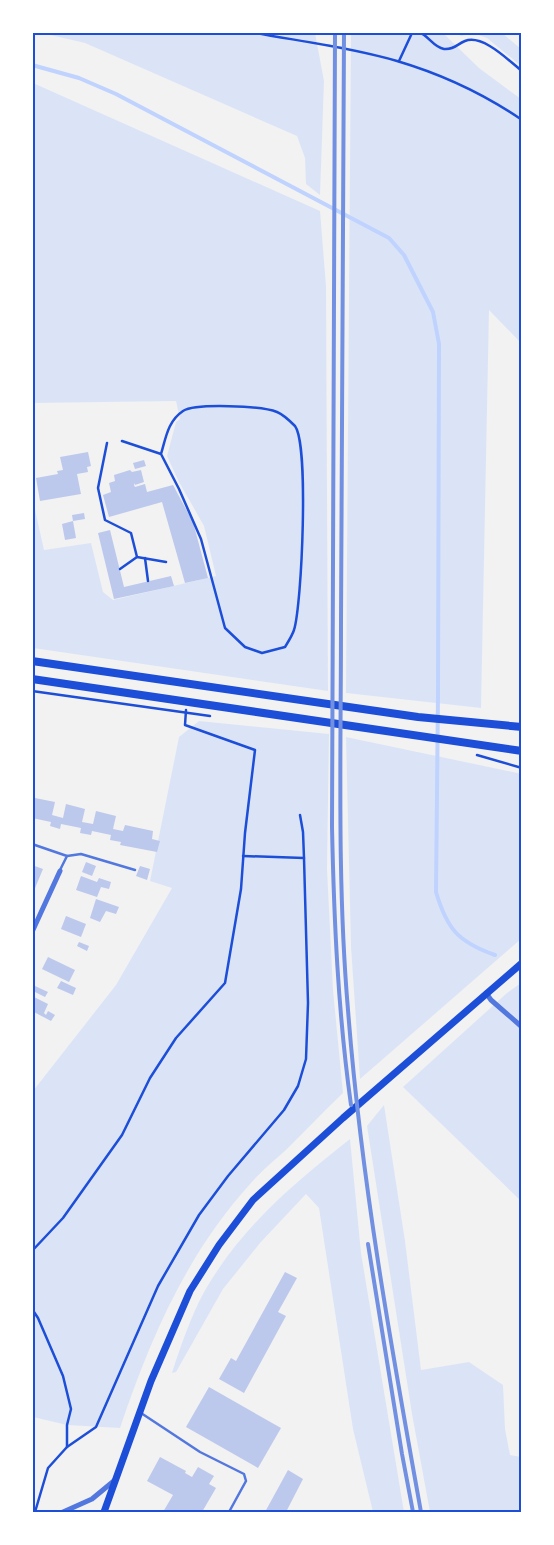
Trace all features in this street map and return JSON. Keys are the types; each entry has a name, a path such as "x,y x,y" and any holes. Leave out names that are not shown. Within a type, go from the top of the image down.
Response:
{"main road":[{"path":"32,661 418,717 522,726"},
{"path":"32,679 522,751"},
{"path":"104,1512 151,1381 190,1291 219,1245 253,1200 343,1118 522,963"}],"street":[{"path":"32,932 60,871"},
{"path":"486,993 522,1027"},
{"path":"63,1512 92,1499 116,1479"}],"lane":[{"path":"32,844 68,856 81,854 135,870"},
{"path":"60,871 68,856"},
{"path":"140,1413 200,1452 244,1474 246,1481 229,1512"}],"path":[{"path":"250,32 399,61 483,95 522,120"},
{"path":"399,61 409,37 412,33 418,32 424,34 436,46 448,49 455,48 467,40 477,40 493,47 522,71"},
{"path":"122,442 161,454 201,539 225,628 245,647 262,652 285,647 294,631 302,573 303,527 300,452 296,427 278,412 258,407 194,407 184,411 170,423 161,454"},
{"path":"107,443 98,488 105,520 131,533 137,557"},
{"path":"120,569 137,557 166,562"},
{"path":"145,558 148,581"},
{"path":"32,1251 63,1218 122,1135 150,1078 176,1038 225,983 241,889 245,833 255,750 185,725 188,701"},
{"path":"470,753 522,768"},
{"path":"34,1512 48,1468 67,1447 96,1427 158,1286 199,1215 228,1176 284,1110 298,1086 306,1059 308,1003 303,832 300,815"},
{"path":"244,856 304,858"},
{"path":"32,1309 38,1318 63,1376 71,1409 67,1425 67,1447"}],"shaded area":[{"path":"42,33 315,33 324,81 320,195 306,184 305,158 297,136 85,43"},
{"path":"351,33 443,33 479,68 521,99 521,343 489,310 481,708 346,693"},
{"path":"458,33 473,33 461,36"},
{"path":"473,33 502,33 521,49 521,66 487,38"},
{"path":"33,83 320,211 326,286 328,691 33,648 32,496 44,550 91,543 103,592 113,600 216,576 204,526 179,482 167,456 176,422 180,419 176,401 33,403"},
{"path":"199,721 329,734 327,869 333,990 343,1093 255,1178 228,1210 208,1238 189,1268 158,1330 120,1428 67,1425 33,1417 33,1091 116,985 172,888 150,881 179,737"},
{"path":"346,737 522,774 521,939 360,1079 351,947"},
{"path":"521,983 521,1201 403,1087 507,993"},
{"path":"384,1105 405,1241 421,1370 469,1362 503,1385 505,1429 510,1455 521,1457 521,1512 430,1512 412,1414 367,1126"},
{"path":"350,1139 361,1253 404,1512 373,1512 353,1429 319,1208 306,1194 260,1243 223,1289 176,1372 172,1373 193,1314 224,1260 274,1204"}],"building":[{"path":"88,452 91,466 87,467 88,472 77,474 81,494 40,501 36,478 58,474 57,471 63,470 60,457"},
{"path":"144,460 146,466 135,469 133,463"},
{"path":"130,470 132,472 141,470 144,482 135,485 134,483 134,485 135,487 145,484 147,492 173,485 193,522 208,578 185,583 162,502 109,517 103,495 111,492 109,483 115,481 114,475"},
{"path":"84,513 85,519 73,521 72,515"},
{"path":"73,521 76,538 65,540 62,524"},
{"path":"110,530 124,587 171,576 174,586 114,599 98,533"},
{"path":"35,798 55,802 52,815 63,818 66,804 85,809 82,822 93,824 96,811 116,816 113,829 123,831 125,825 153,831 152,839 160,841 157,852 120,845 121,842 110,840 111,835 92,831 91,835 80,833 81,828 61,824 60,829 50,826 51,822 32,818"},
{"path":"86,862 96,866 92,876 82,872"},
{"path":"32,865 43,869 33,893 32,893"},
{"path":"140,866 150,869 147,880 136,876"},
{"path":"81,876 97,882 99,878 111,882 109,889 101,887 97,897 76,890"},
{"path":"96,899 119,907 116,914 106,911 100,922 90,918"},
{"path":"66,916 86,924 81,937 61,929"},
{"path":"79,942 89,946 87,951 77,946"},
{"path":"48,957 75,970 69,982 42,969"},
{"path":"61,981 76,988 73,995 57,988"},
{"path":"35,986 48,992 45,997 33,991"},
{"path":"32,996 48,1004 44,1013 46,1015 48,1011 55,1015 51,1021 32,1011"},
{"path":"285,1272 297,1278 278,1312 286,1316 244,1393 219,1379 231,1358 236,1361"},
{"path":"209,1387 281,1428 258,1468 186,1427"},
{"path":"160,1457 186,1471 185,1473 192,1477 198,1467 214,1476 209,1484 216,1488 202,1512 163,1512 173,1495 147,1481"},
{"path":"288,1470 303,1479 286,1512 265,1512"}],"waterway":[{"path":"32,65 79,78 116,94 389,238 404,255 433,312 439,344 436,892 445,916 456,932 472,945 495,955"}],"railway":[{"path":"335,32 332,827 337,966 351,1105"},
{"path":"344,32 340,768 342,913 348,1010 369,1199 388,1325 421,1512"},
{"path":"368,1244 413,1512"}]}
